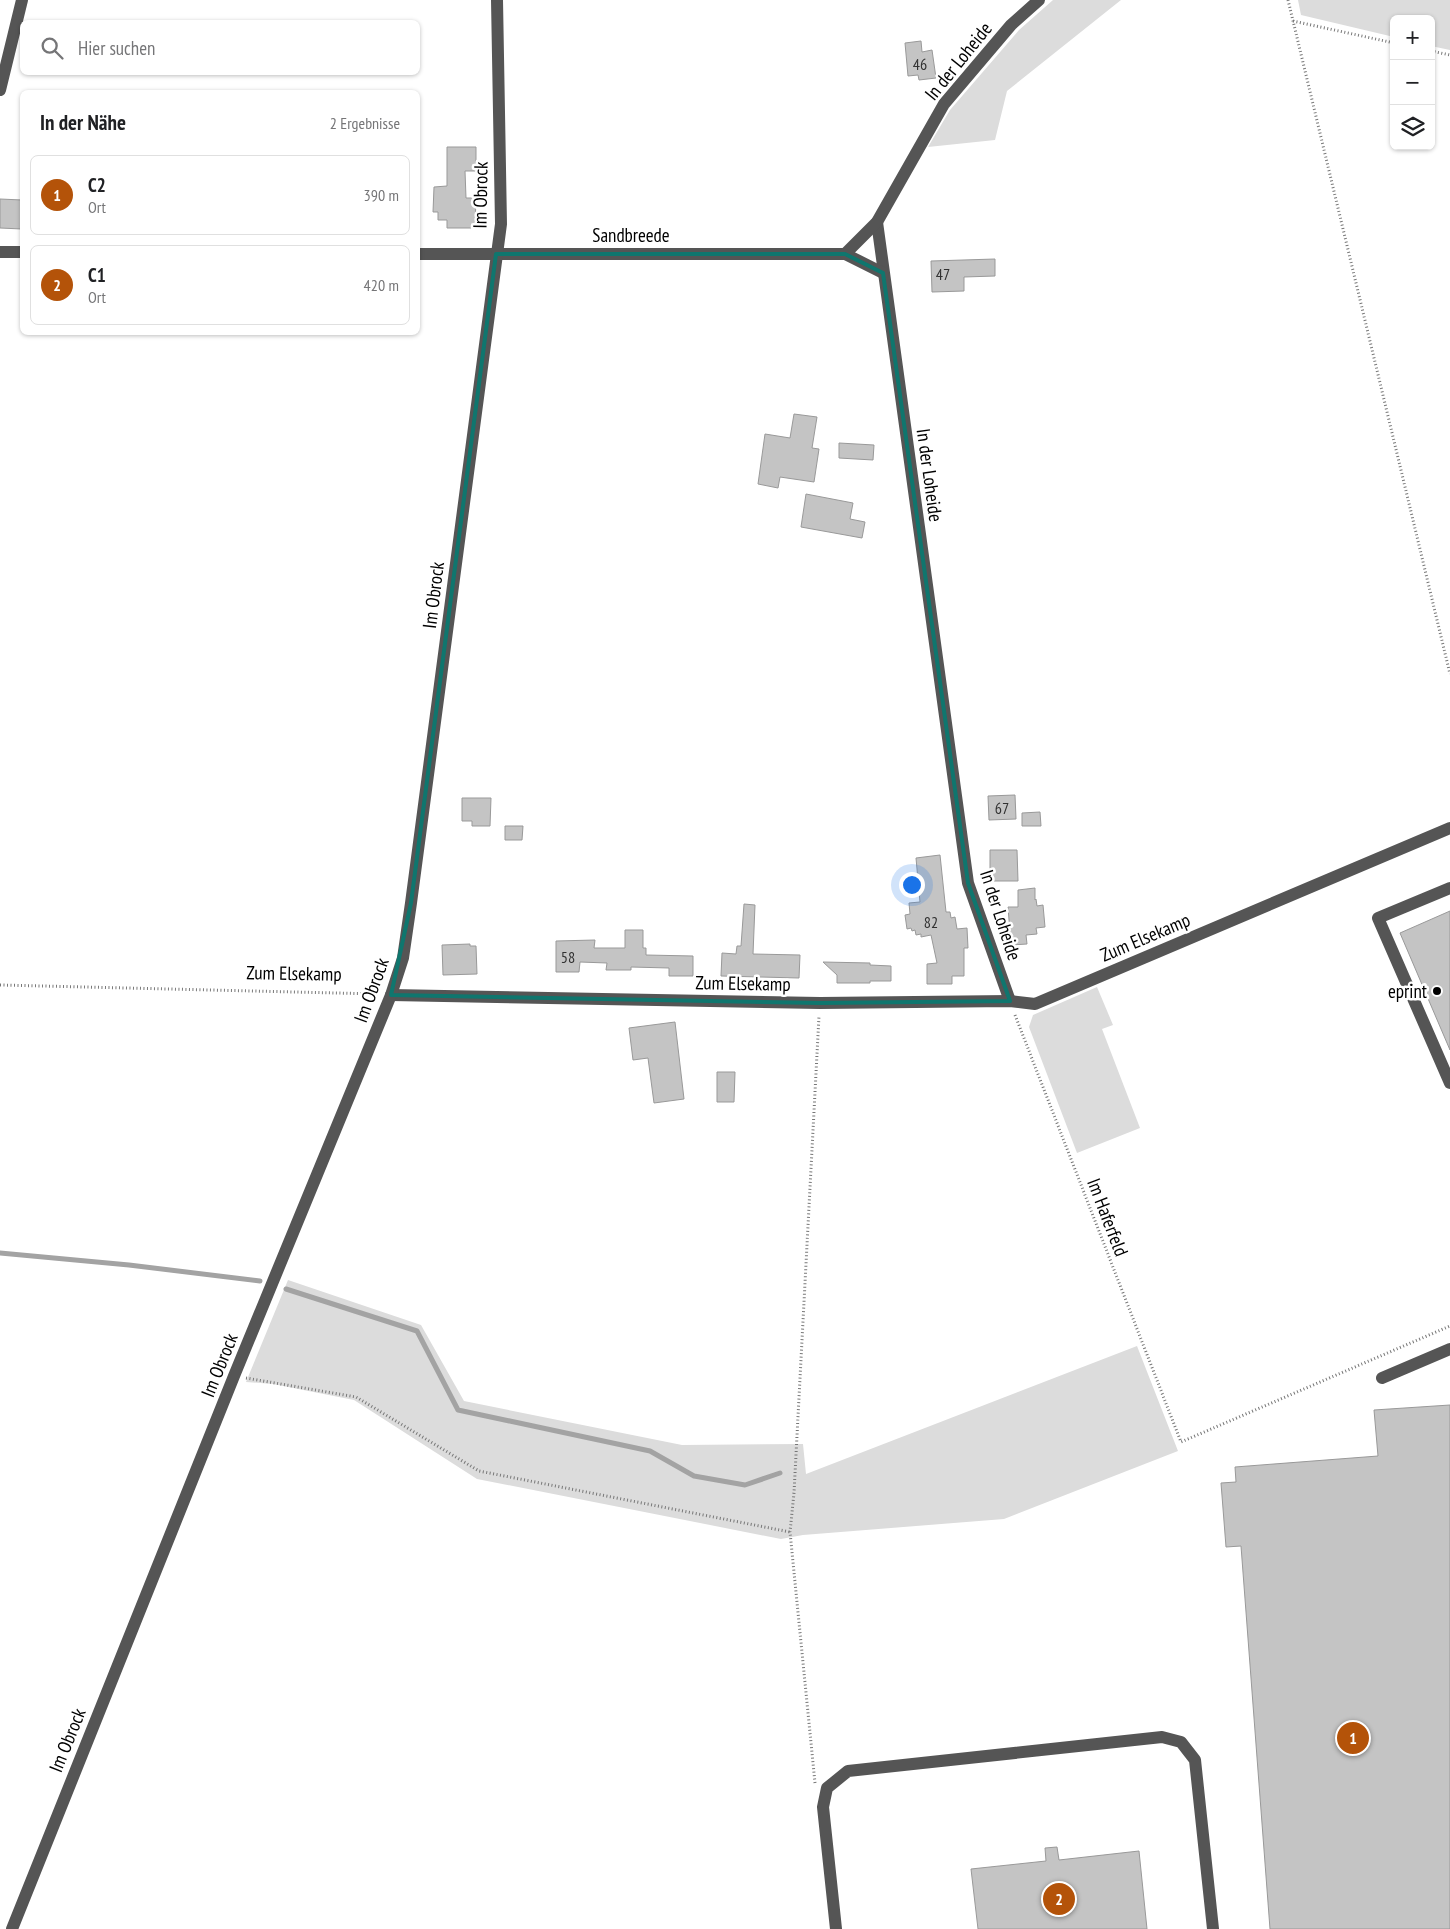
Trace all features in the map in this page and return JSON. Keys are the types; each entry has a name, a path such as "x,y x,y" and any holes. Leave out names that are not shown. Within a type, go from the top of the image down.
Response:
{"street":[{"path":"0,90 22,0"},
{"name":"Im Obrock","path":"12,1929 234,1376 391,996 403,958 501,224 497,0"},
{"name":"In der Loheide","path":"1010,1001 968,883 878,222 944,104 1011,25 1039,0"},
{"path":"845,254 878,222"},
{"path":"0,252 20,252"},
{"name":"Sandbreede","path":"420,254 845,254 884,273"},
{"name":"Zum Elsekamp","path":"391,996 820,1003 1010,1001 1035,1004 1450,828"},
{"path":"1450,888 1378,918 1450,1083"},
{"path":"1382,1378 1450,1349"},
{"path":"836,1929 823,1807 827,1788 848,1771 1162,1737 1181,1742 1195,1760 1213,1929"}],"path":[{"path":"1288,0 1450,674"},
{"path":"1293,22 1390,42"},
{"path":"1435,52 1450,55"},
{"name":"Zum Elsekamp","path":"0,985 366,993 391,996"},
{"name":"Im Haferfeld","path":"1010,1001 1181,1442 1450,1326"},
{"path":"815,1790 790,1532 794,1493 820,1003"},
{"path":"234,1376 356,1397 479,1471 790,1532"}],"highlighted area":[{"path":"496,254 845,254 883,273 968,883 1010,1001 820,1003 391,995 411,903"}],"shaded area":[{"path":"1053,0 1121,0 1007,91 995,140 928,147 950,110 1019,30"},
{"path":"1298,0 1450,0 1450,50 1435,47 1435,15 1390,15 1390,36 1301,15"},
{"path":"1097,987 1113,1025 1102,1029 1140,1128 1077,1153 1029,1027 1033,1015"},
{"path":"288,1280 421,1325 464,1401 682,1445 803,1444 806,1474 1137,1346 1178,1451 1004,1519 803,1535 781,1539 477,1479 354,1400 273,1384 246,1382"}],"building":[{"path":"921,41 922,52 932,50 936,78 919,80 918,75 908,76 905,43"},
{"path":"447,147 476,147 476,171 465,171 466,198 476,198 475,228 447,228 447,220 438,220 438,212 433,212 434,187 447,186"},
{"path":"0,199 20,200 20,229 0,228"},
{"path":"995,259 995,276 964,277 964,291 932,292 931,261"},
{"path":"794,414 817,417 812,448 819,449 814,482 780,477 778,488 758,484 765,434 790,438"},
{"path":"839,443 874,445 873,460 839,458"},
{"path":"806,494 853,503 850,519 865,522 862,538 801,527"},
{"path":"1015,795 1016,819 989,820 988,796"},
{"path":"462,798 491,798 490,826 472,826 472,821 462,821"},
{"path":"1040,812 1041,826 1022,826 1022,813"},
{"path":"505,826 523,826 522,840 505,840"},
{"path":"990,850 1017,850 1018,881 990,881"},
{"path":"940,855 946,912 950,912 951,918 955,917 957,929 967,928 968,948 964,948 964,976 952,976 952,984 927,984 927,964 937,963 931,935 921,937 921,934 916,935 915,930 907,929 905,915 910,914 909,903 920,902 916,858"},
{"path":"1035,888 1037,906 1043,905 1045,927 1036,928 1037,934 1026,935 1027,944 1011,945 1008,907 1018,907 1018,890"},
{"path":"744,904 755,905 753,954 800,955 799,978 721,976 722,953 736,954 737,946 741,946"},
{"name":"eprint","path":"1450,911 1450,1050 1400,933"},
{"path":"625,930 643,930 643,948 646,948 646,955 693,956 693,976 669,976 669,968 631,967 631,970 606,970 607,963 580,962 579,972 556,972 556,941 595,940 594,948 625,948"},
{"path":"470,944 470,946 476,946 477,974 443,975 442,945"},
{"path":"823,962 870,963 870,965 891,966 891,981 837,983 837,975"},
{"path":"675,1022 684,1099 654,1103 648,1058 633,1060 629,1028"},
{"path":"717,1072 735,1072 734,1102 717,1102"},
{"path":"1450,1405 1450,1929 1270,1929 1241,1546 1226,1547 1221,1483 1236,1482 1235,1467 1378,1456 1374,1410"},
{"path":"1057,1847 1059,1860 1139,1851 1147,1929 978,1929 971,1869 1046,1861 1045,1848"}],"waterway":[{"path":"0,1253 129,1265 260,1281"},
{"path":"286,1289 417,1331 458,1410 650,1451 694,1476 745,1485 780,1473"}],"place":[{"name":"eprint","path":"1437,991"},
{"name":"C2","path":"1353,1738"},
{"name":"C1","path":"1059,1899"}]}
